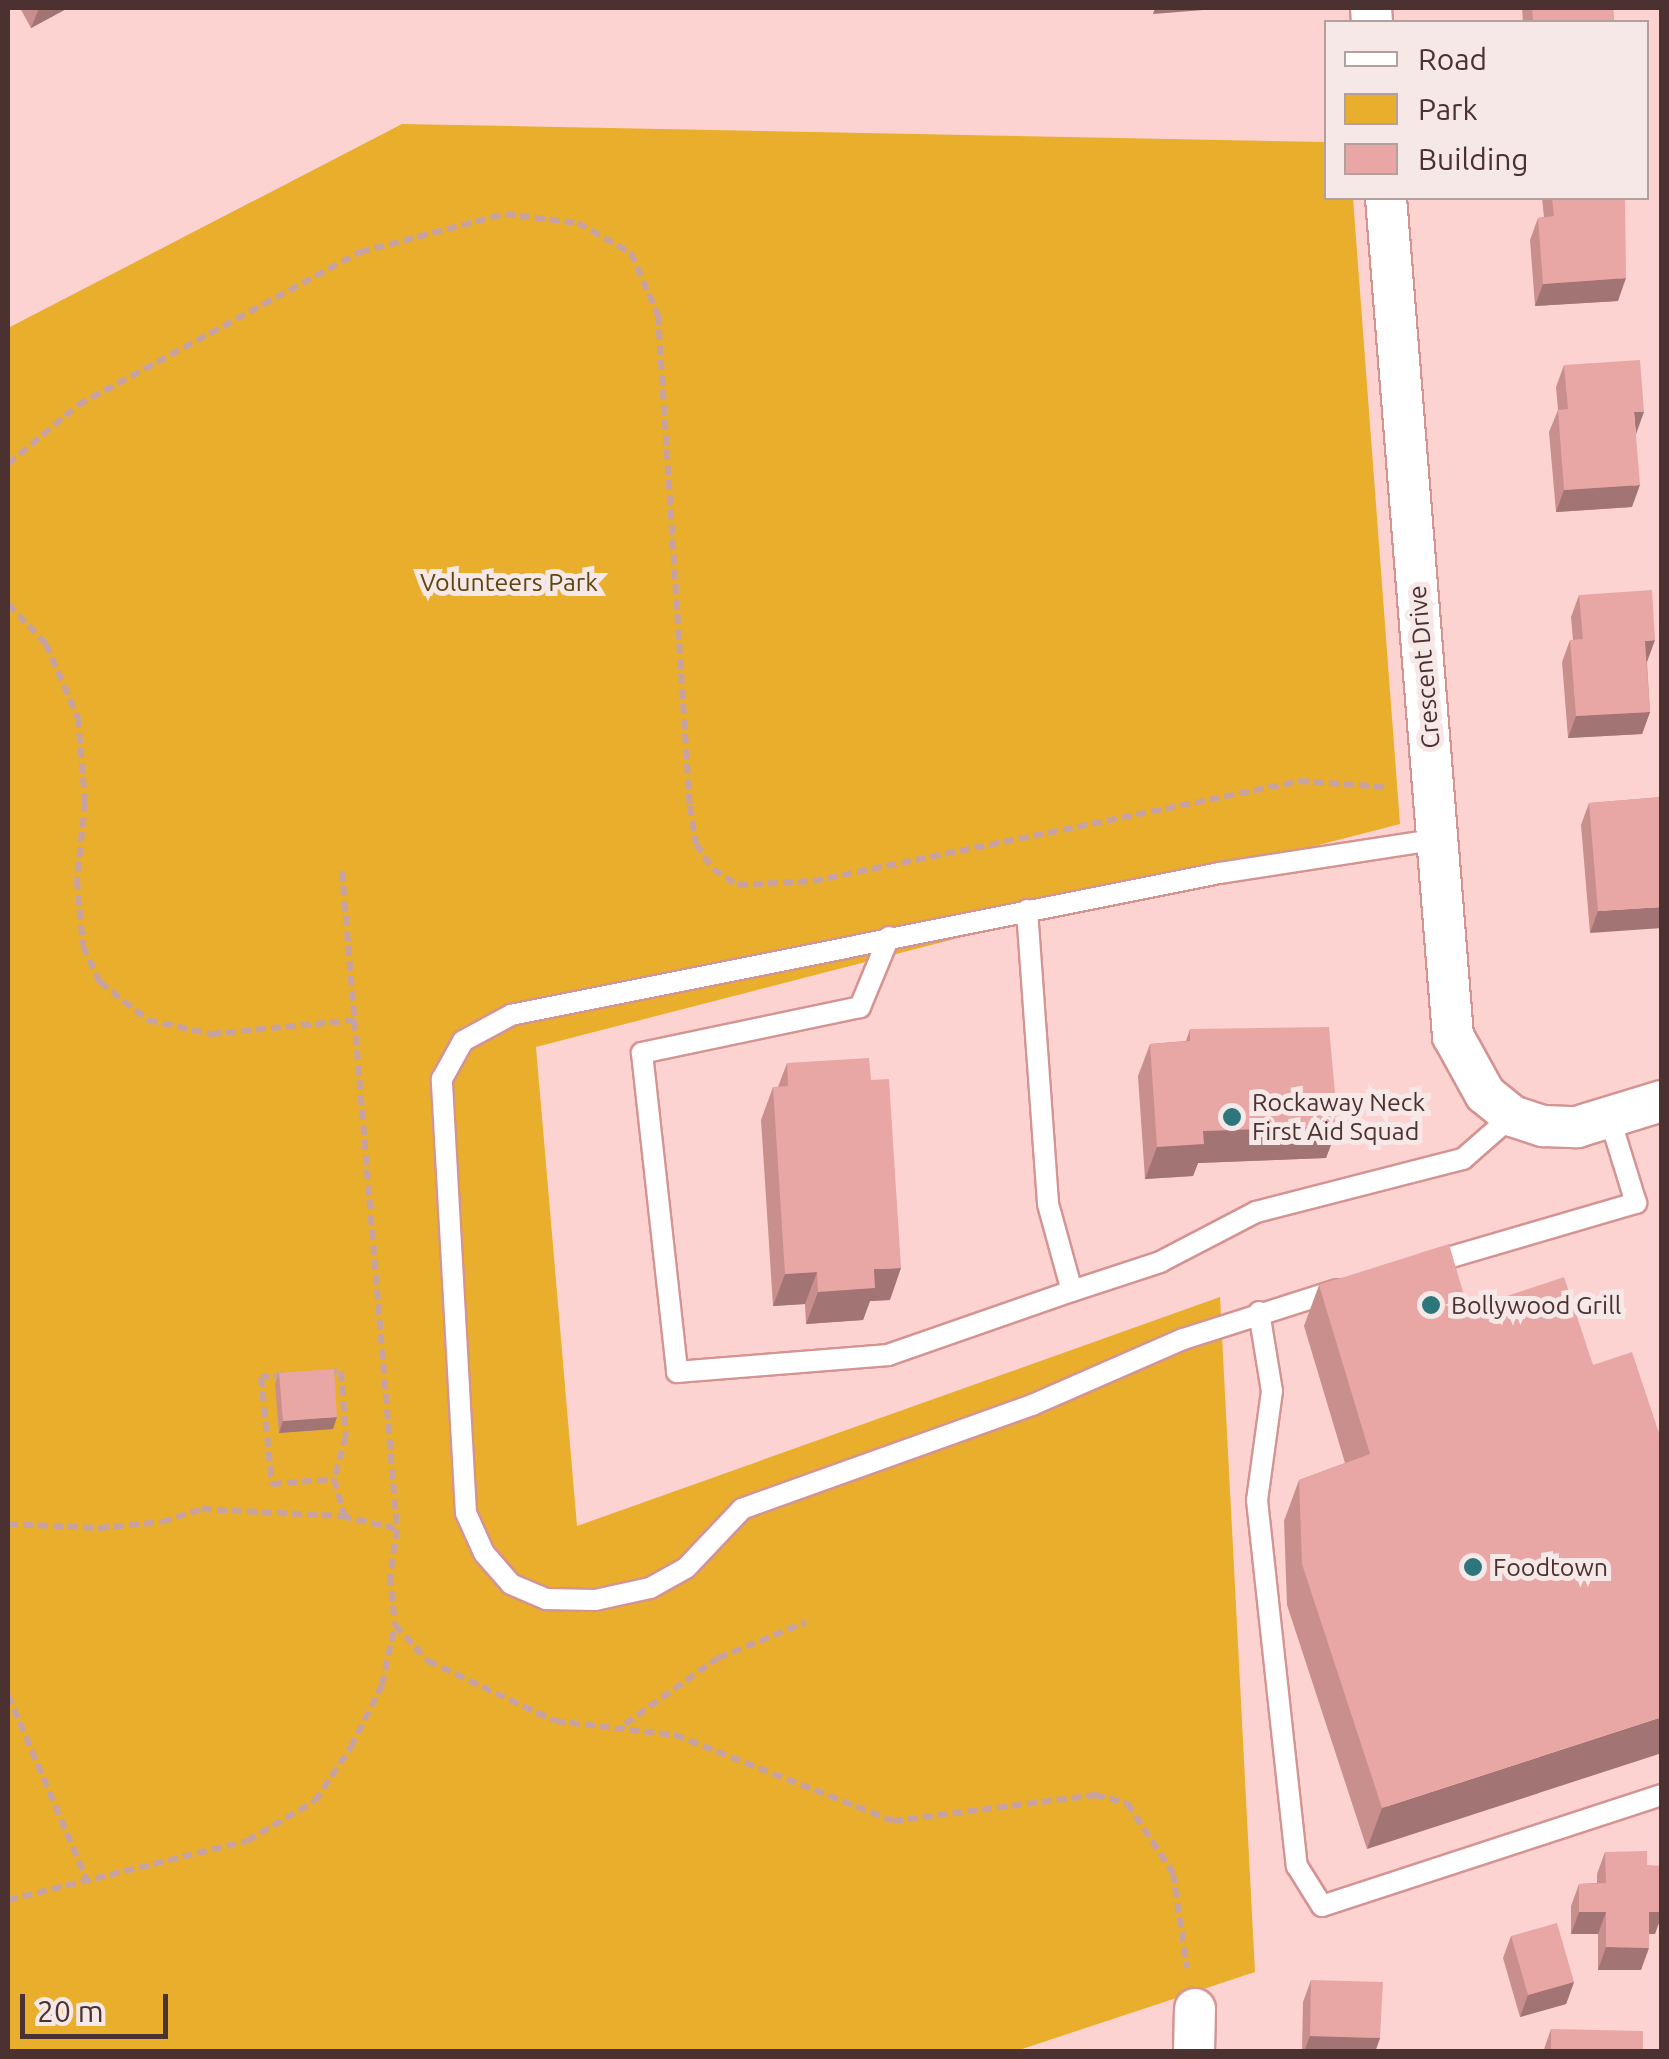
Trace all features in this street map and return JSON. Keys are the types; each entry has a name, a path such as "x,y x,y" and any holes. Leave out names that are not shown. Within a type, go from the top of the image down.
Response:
{"street":[{"name":"Crescent Drive","path":"1386,200 1452,1036 1485,1094 1512,1116"},
{"path":"1512,1116 1543,1126 1577,1126 1662,1101"},
{"path":"1194,2052 1195,2009"}],"lane":[{"path":"1353,1285 1258,1312 1032,1405 742,1508 686,1568 650,1588 595,1600 546,1599 511,1584 484,1552 466,1513 442,1079 463,1041 510,1015 1026,910 1438,839"},
{"path":"1026,910 1048,1204 1072,1291"},
{"path":"889,936 860,1007 642,1053 677,1372 888,1356 1160,1262 1256,1212 1463,1159 1512,1116"},
{"path":"1410,1268 1636,1203 1609,1116"},
{"path":"1258,1312 1272,1391 1258,1500 1297,1866 1322,1906 1662,1796"}],"path":[{"path":"8,464 78,405 360,252 505,214 578,223 631,253 658,315 690,806 696,844 713,868 738,886 814,881 1299,781 1394,788"},
{"path":"8,604 46,644 78,718 85,802 80,913 83,946 100,982 148,1020 211,1034 357,1020"},
{"path":"321,1372 341,1371 346,1436 334,1479 345,1517"},
{"path":"301,1374 262,1377 272,1484 334,1479"},
{"path":"8,1524 99,1528 162,1522 202,1509 345,1517 398,1529"},
{"path":"624,1725 718,1658 806,1622"},
{"path":"8,1900 248,1841 315,1801 352,1748 382,1684 395,1625"},
{"path":"8,1695 87,1880"}],"green space":[{"name":"Volunteers Park","path":"402,124 1324,142 1324,200 1353,200 1400,824 536,1047 577,1526 1220,1297 1255,1972 1016,2051 8,2052 8,328"}],"building":[{"path":"1532,8 1613,8 1614,20 1533,20"},
{"path":"1552,200 1625,200 1626,278 1543,284 1538,218 1554,216"},
{"path":"1640,360 1644,412 1634,412 1640,485 1564,490 1558,410 1568,409 1564,365"},
{"path":"1652,590 1655,640 1645,641 1650,712 1576,716 1570,640 1583,639 1579,595"},
{"path":"1662,797 1662,907 1598,911 1589,803"},
{"name":"Rockaway Neck First Aid Squad","path":"1329,1027 1338,1126 1203,1131 1204,1144 1157,1147 1150,1044 1190,1041 1190,1029"},
{"path":"869,1058 871,1080 889,1079 901,1268 874,1269 875,1288 818,1292 817,1272 785,1274 773,1087 788,1086 787,1063"},
{"name":"Foodtown","path":"1449,1244 1468,1309 1564,1277 1593,1365 1632,1352 1662,1442 1662,1717 1382,1808 1302,1564 1299,1480 1370,1454 1319,1285"},
{"path":"334,1369 337,1417 283,1421 279,1373"},
{"path":"1647,1851 1647,1865 1662,1866 1662,1912 1649,1912 1649,1948 1606,1947 1606,1912 1579,1912 1579,1884 1606,1883 1605,1852"},
{"path":"1557,1923 1574,1982 1528,1995 1511,1936"},
{"path":"1311,1980 1383,1982 1380,2038 1310,2036"},
{"path":"1551,2029 1643,2031 1643,2052 1551,2052"}],"place":[{"name":"Rockaway Neck First Aid Squad","path":"1232,1117"},
{"name":"Bollywood Grill","path":"1431,1305"},
{"name":"Foodtown","path":"1473,1567"}]}
